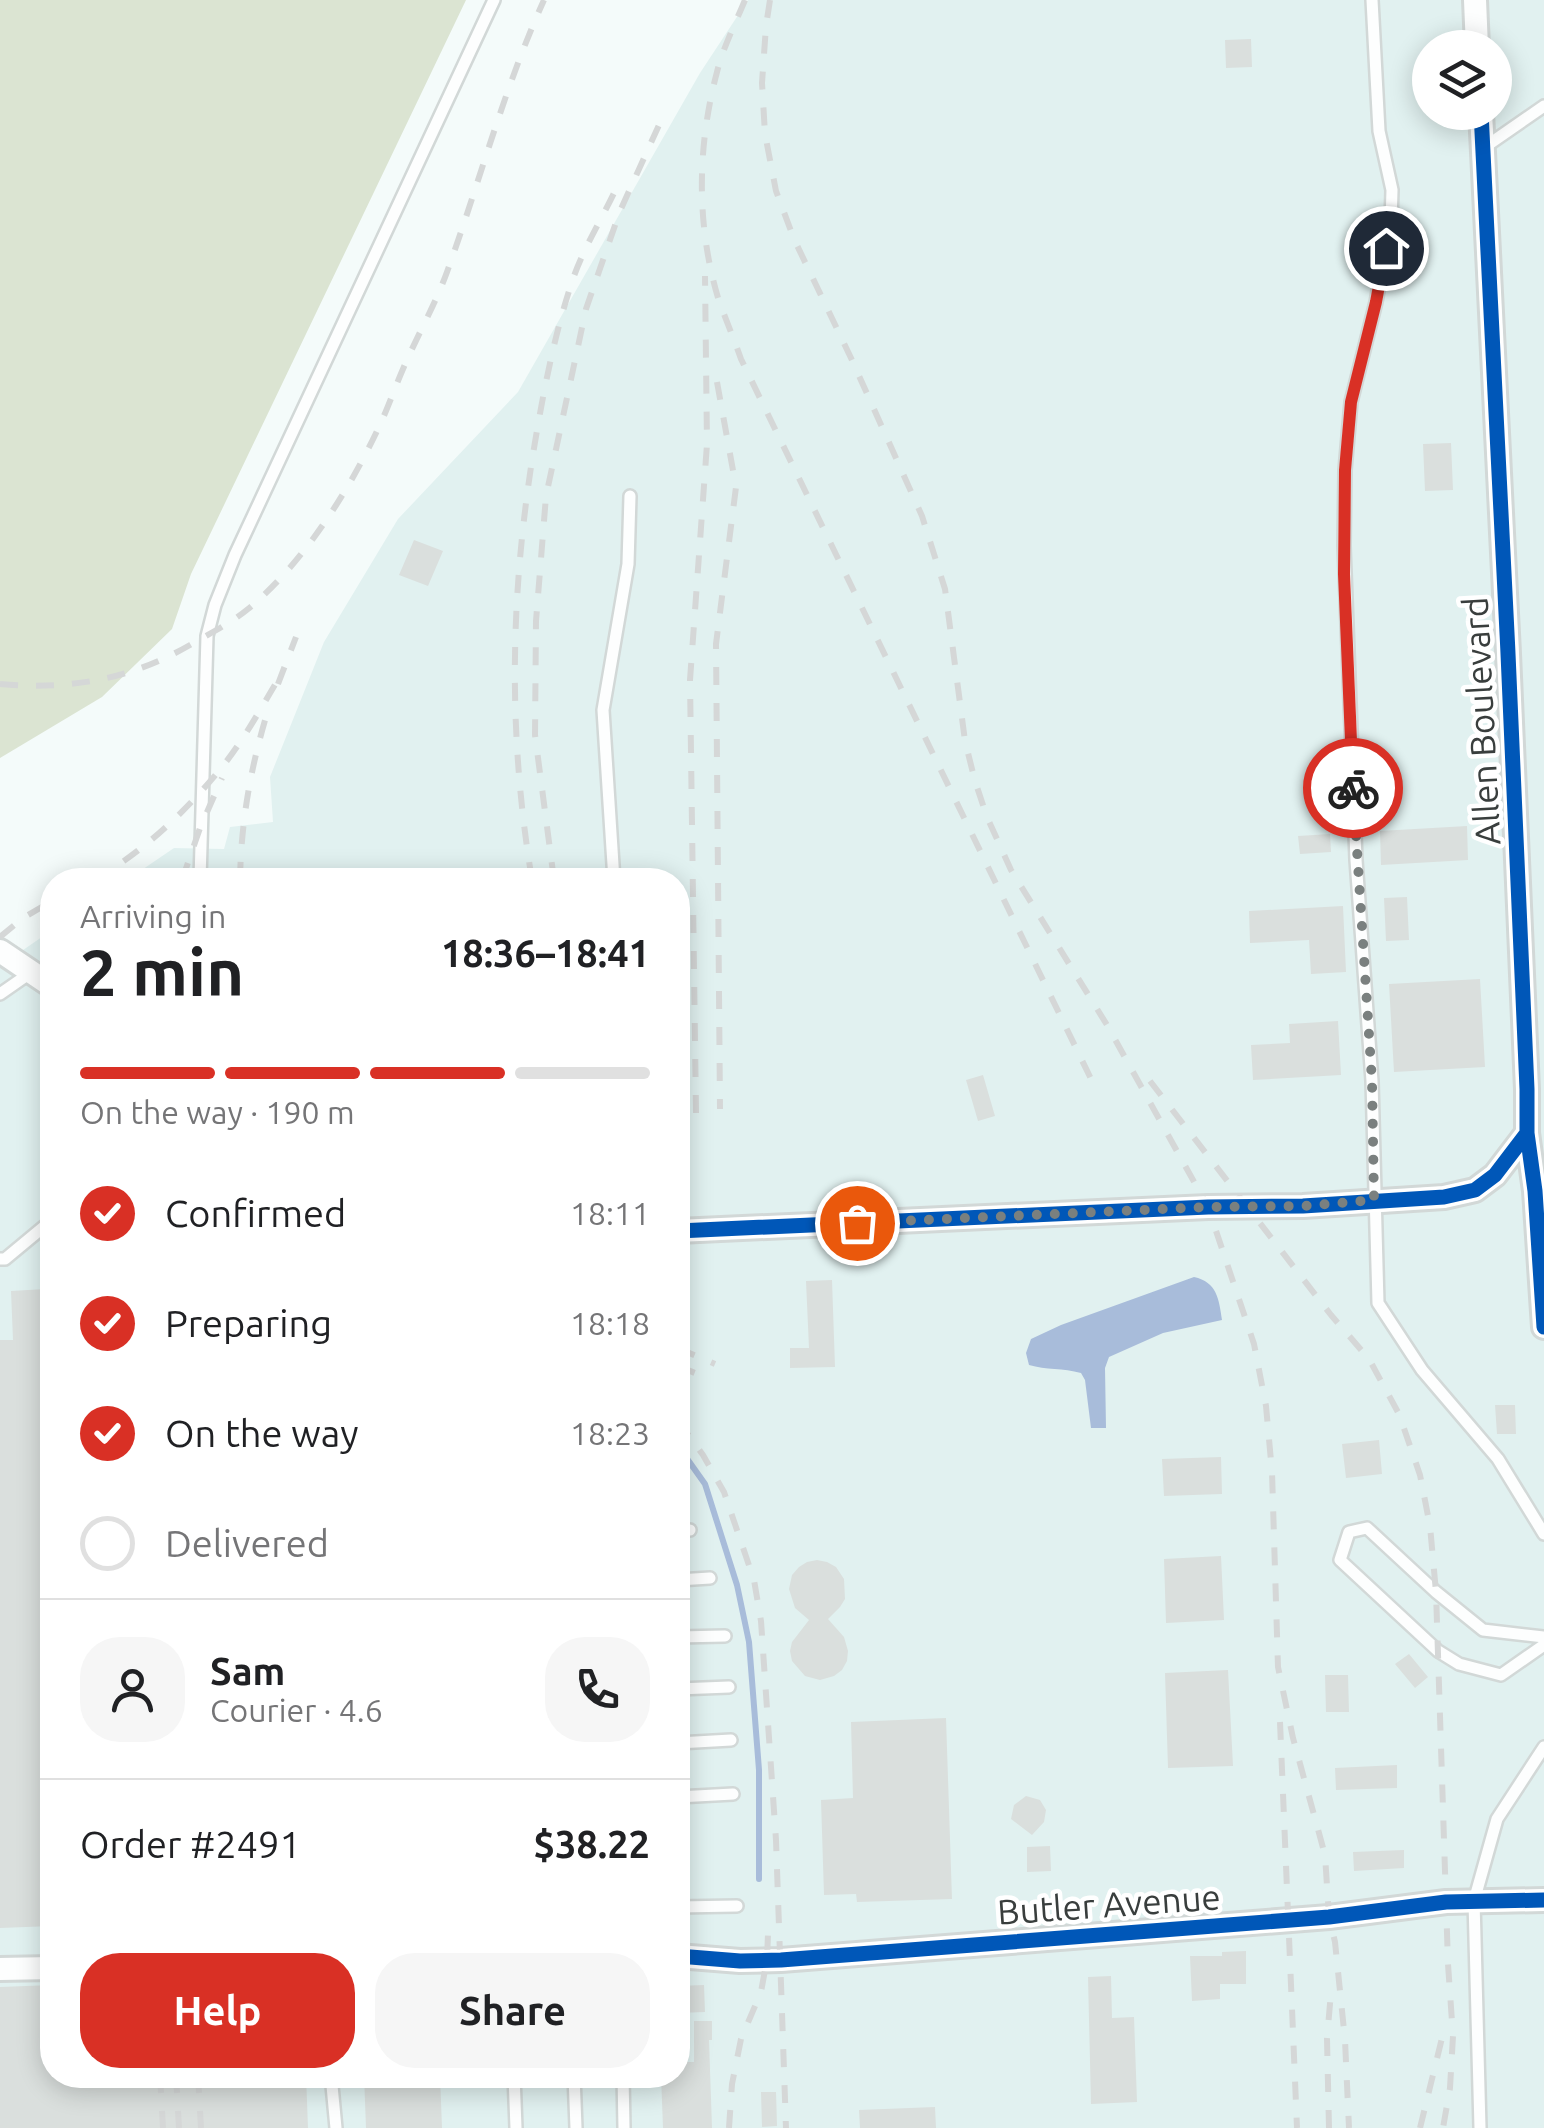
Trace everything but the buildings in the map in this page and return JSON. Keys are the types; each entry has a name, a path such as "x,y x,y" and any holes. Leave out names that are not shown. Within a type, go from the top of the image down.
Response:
{"street":[{"path":"1475,0 1476,30"},
{"name":"Allen Boulevard","path":"1481,130 1509,648 1527,1134 1544,1327"},
{"path":"0,952 40,977"},
{"path":"690,1230 1444,1197 1474,1190 1495,1175 1527,1134"},
{"name":"Butler Avenue","path":"690,1957 781,1960 1329,1918 1446,1902 1544,1900"},
{"path":"0,1969 40,1968"}],"lane":[{"path":"200,868 207,636 215,605 494,0"},
{"path":"1372,0 1379,131 1392,190 1392,222 1351,402 1344,546 1356,860 1372,1081 1378,1303 1422,1370 1498,1459 1544,1534"},
{"path":"1482,150 1544,106"},
{"path":"613,868 603,710 628,564 630,496"},
{"path":"0,994 33,972"},
{"path":"0,1259 40,1230"},
{"path":"1544,1637 1484,1630 1366,1528 1348,1532 1340,1560 1438,1651 1459,1664 1501,1674 1544,1645"},
{"path":"690,1579 710,1578"},
{"path":"690,1637 724,1636"},
{"path":"690,1688 729,1686"},
{"path":"690,1742 731,1740"},
{"path":"1480,2128 1474,1901 1497,1818 1544,1747"},
{"path":"690,1796 733,1794"},
{"path":"690,1906 737,1906"},
{"path":"333,2088 336,2128"},
{"path":"514,2088 516,2128"},
{"path":"574,2088 576,2128"},
{"path":"623,2088 624,2128"}],"shaded area":[{"path":"748,0 1544,0 1544,2128 0,2128 0,966 40,938 40,2088 690,2088 690,868 145,868 174,848 224,849 230,827 273,822 270,777 324,642 398,519 518,392 700,73"}],"green space":[{"path":"0,0 466,0 191,574 172,629 102,697 0,758"}],"water":[{"path":"1194,1277 1212,1287 1222,1320 1163,1333 1109,1357 1105,1368 1106,1428 1091,1428 1081,1373 1029,1365 1026,1353 1031,1339"}],"waterway":[{"path":"690,1463 705,1484 737,1585 749,1642 759,1770 759,1879"}],"railway":[{"path":"0,684 74,684 121,674 167,657 248,609 308,546 371,444 437,296 544,0"},
{"path":"745,0 717,72 703,158 706,244 719,301 741,359 1094,1085"},
{"path":"770,0 762,83 765,134 776,191 794,239 922,516 945,589 965,741 987,817 1011,870 1107,1025 1208,1207 1254,1344 1266,1406 1272,1472 1278,1667 1325,1855 1345,2040 1349,2128"},
{"path":"552,868 535,735 536,621 546,496 586,309 620,211 664,114"},
{"path":"530,868 519,773 515,667 525,508 561,320 578,266 614,193"},
{"path":"696,1113 690,680 707,444 705,276"},
{"path":"717,382 736,487 716,644 720,1109"},
{"path":"278,684 296,637"},
{"path":"113,868 176,818 205,787 236,749 282,673"},
{"path":"241,868 247,797 266,717"},
{"path":"186,868 222,778"},
{"path":"0,937 40,908"},
{"path":"1150,1081 1369,1359 1399,1414 1420,1475 1436,1592 1453,2036 1443,2128"},
{"path":"690,1353 715,1364"},
{"path":"690,1371 707,1378"},
{"path":"690,1437 724,1492 754,1580 761,1621 776,1840 786,2128"},
{"path":"1280,1722 1297,2128"},
{"path":"729,2128 741,2039 761,1992 768,1934"},
{"path":"1329,2128 1327,2039 1331,1992"},
{"path":"1420,2128 1443,2034"},
{"path":"161,2088 163,2128"},
{"path":"177,2088 179,2128"},
{"path":"199,2088 201,2128"}],"cycle path":[{"path":"1482,130 1527,1133 1544,1327"},
{"path":"690,1230 1444,1197 1475,1190 1495,1175 1527,1133"},
{"path":"690,1957 781,1960 1329,1917 1446,1902 1544,1900"}],"way so far":[{"path":"857,1223 1374,1200 1372,1081 1353,788"}],"route":[{"path":"1353,788 1344,574 1345,470 1351,402 1386,248"}]}
